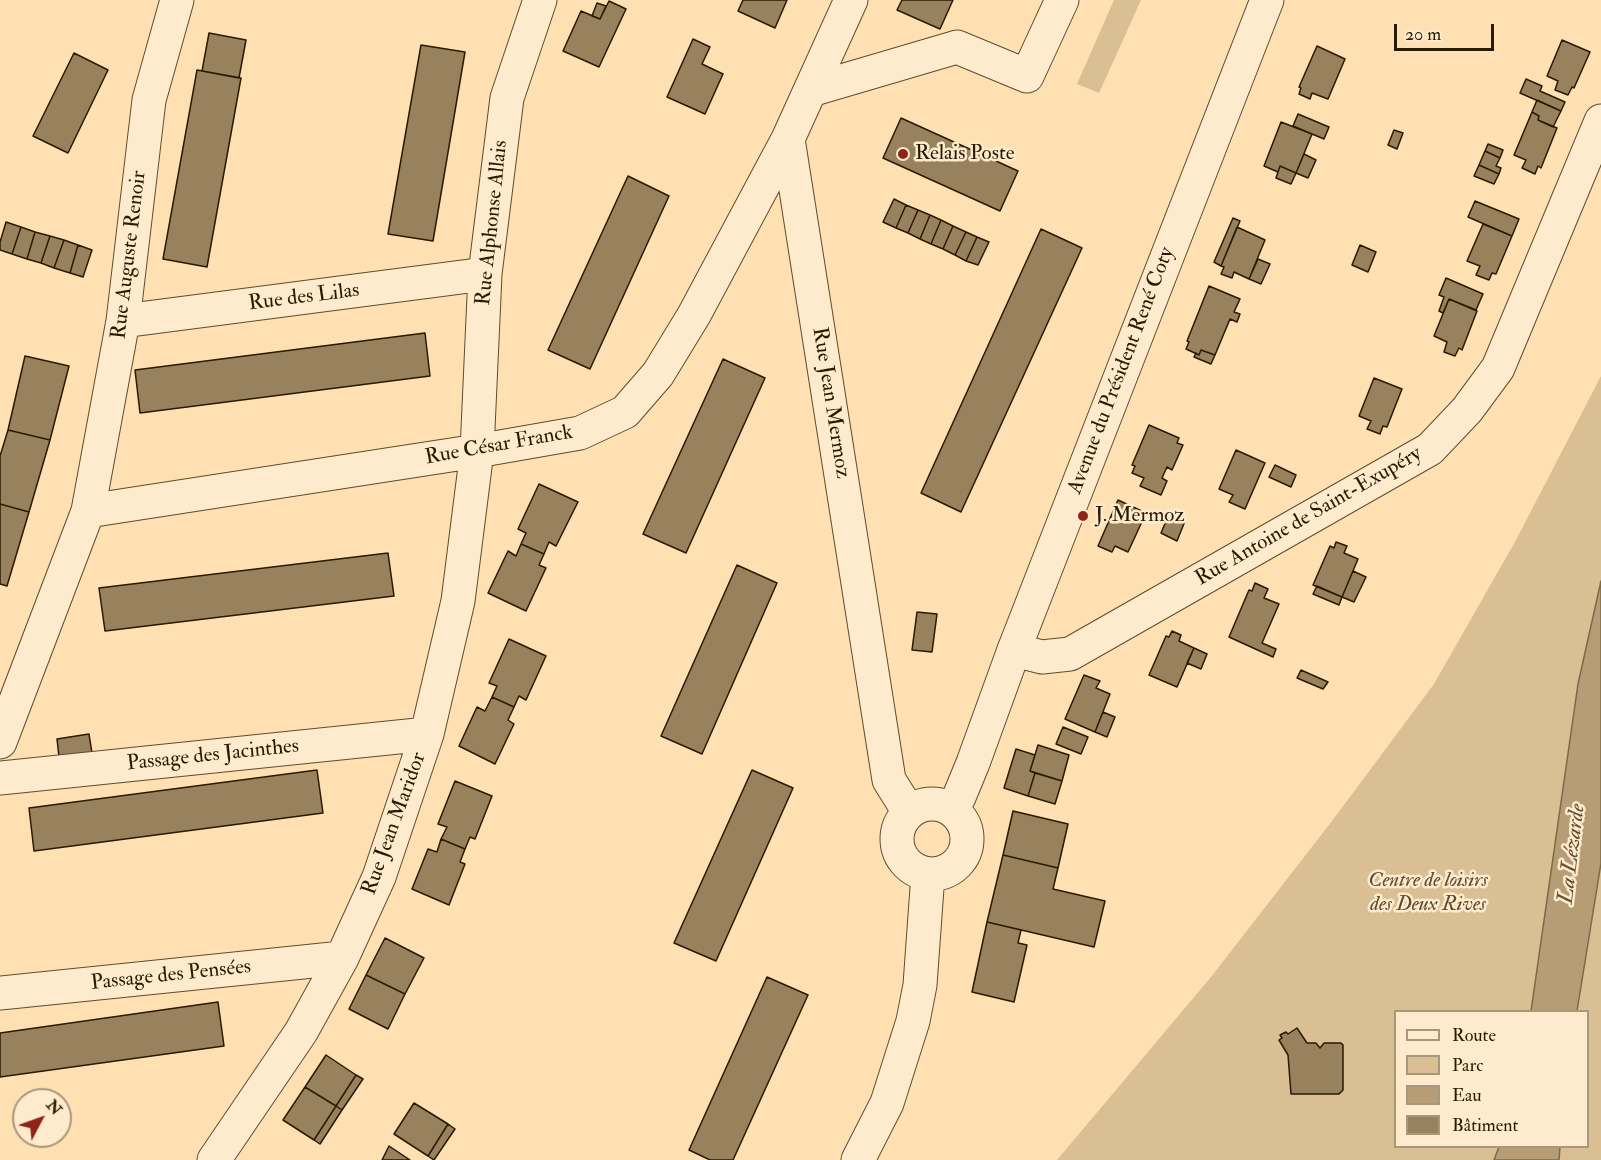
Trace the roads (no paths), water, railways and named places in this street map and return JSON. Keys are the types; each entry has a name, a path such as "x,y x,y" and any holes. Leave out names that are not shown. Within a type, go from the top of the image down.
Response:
{"street":[{"name":"Rue Auguste Renoir","path":"88,511 123,321 149,100 177,0"},
{"name":"Rue Alphonse Allais","path":"477,451 485,274 507,98 540,0"},
{"path":"788,139 851,0"},
{"path":"811,90 957,47 1027,76 1062,0"},
{"name":"Avenue du Président René Coty","path":"951,809 959,797 973,763 1014,650 1267,0"},
{"name":"Rue Antoine de Saint-Exupéry","path":"1014,650 1042,657 1070,654 1430,449 1467,410 1498,368 1601,121"},
{"name":"Rue César Franck","path":"88,511 580,433 625,412 658,374 694,315 788,139"},
{"name":"Rue Jean Mermoz","path":"788,139 889,780 909,812"},
{"name":"Rue des Lilas","path":"123,321 485,274"},
{"name":"Rue Jean Maridor","path":"214,1160 301,1032 342,958 379,877 427,734 458,601 477,451"},
{"path":"0,742 88,511"},
{"name":"Passage des Jacinthes","path":"0,778 427,734"},
{"path":"930,803 951,809 960,817 967,839 965,850 959,861 951,869 940,873 928,874 917,871 907,864 896,843 897,831 902,820 909,812 930,803"},
{"path":"858,1160 887,1103 913,1021 920,985 928,874"},
{"name":"Passage des Pensées","path":"0,993 342,958"}],"water":[{"name":"La Lézarde","path":"1601,581 1601,863 1577,1010 1531,1010 1578,684"},
{"path":"1498,1148 1560,1148 1559,1160 1494,1160"}],"place":[{"name":"Relais Poste","path":"903,154"},
{"name":"J. Mermoz","path":"1083,516"}],"park label":[{"name":"Centre de loisirs des Deux Rives","path":"1428,893"}]}
